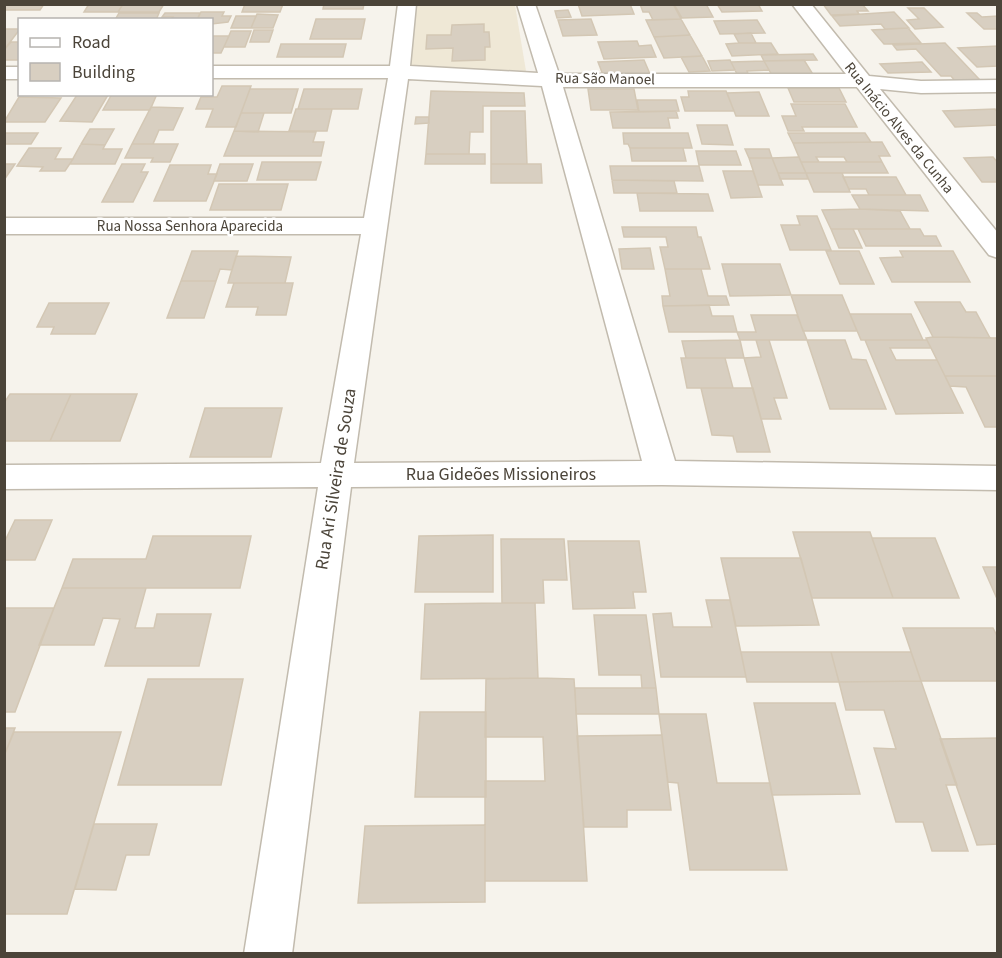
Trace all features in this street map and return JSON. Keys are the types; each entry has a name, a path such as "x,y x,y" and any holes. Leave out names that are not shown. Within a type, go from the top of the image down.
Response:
{"street":[{"name":"Rua Ari Silveira de Souza","path":"268,954 336,474 399,72 407,4"},
{"path":"526,4 662,473"},
{"name":"Rua Inácio Alves da Cunha","path":"801,4 998,250"},
{"name":"Rua São Manoel","path":"213,72 399,72 573,81 839,79 921,87 998,86"},
{"name":"Rua Nossa Senhora Aparecida","path":"4,226 375,226"},
{"name":"Rua Gideões Missioneiros","path":"4,477 662,473 998,477"}],"shaded area":[{"path":"416,5 515,5 526,71 408,70"}],"building":[{"path":"4,4 44,4 40,10 4,10"},
{"path":"89,4 123,4 118,12 84,12"},
{"path":"123,4 164,4 159,12 118,12"},
{"path":"245,4 283,4 280,12 242,12"},
{"path":"324,4 364,4 363,9 323,9"},
{"path":"578,4 630,4 634,14 582,16"},
{"path":"640,4 673,4 681,19 653,20 649,12 643,12"},
{"path":"674,4 706,4 713,17 682,18"},
{"path":"717,4 758,4 762,11 722,12"},
{"path":"823,4 862,4 868,11 857,11 859,14 831,15"},
{"path":"908,8 924,8 943,27 915,29 907,20 919,19"},
{"path":"568,10 571,17 557,18 555,11"},
{"path":"201,12 224,12 222,16 231,16 228,22 213,24 213,18 198,18"},
{"path":"894,12 909,28 885,29 881,24 840,26 832,16"},
{"path":"119,13 159,13 157,18 116,18"},
{"path":"165,13 200,13 198,18 162,17"},
{"path":"967,13 977,13 982,17 998,16 998,29 984,29"},
{"path":"257,14 278,15 273,28 251,28"},
{"path":"236,16 256,16 251,28 231,28"},
{"path":"316,19 365,19 361,39 310,39"},
{"path":"591,19 597,35 563,36 558,20"},
{"path":"681,19 690,35 654,37 646,20"},
{"path":"757,20 765,33 720,34 714,21"},
{"path":"484,24 484,32 489,32 490,47 485,47 485,60 452,61 453,48 426,49 427,35 451,35 452,25"},
{"path":"908,28 921,43 884,44 872,30"},
{"path":"4,29 18,29 18,32 4,50"},
{"path":"254,30 273,30 269,42 250,42"},
{"path":"231,31 251,31 245,47 224,47"},
{"path":"751,33 756,43 739,43 734,34"},
{"path":"690,35 702,56 664,58 654,37"},
{"path":"213,36 229,36 221,53 213,53"},
{"path":"637,41 639,46 651,45 656,57 604,59 598,42"},
{"path":"11,42 18,42 18,60 4,60 4,50"},
{"path":"771,43 778,54 732,56 726,44"},
{"path":"945,43 980,80 955,81 951,76 941,76 916,49 897,50 893,45"},
{"path":"281,44 346,44 343,57 277,57"},
{"path":"998,46 998,66 977,67 958,48"},
{"path":"813,54 817,60 764,61 761,55"},
{"path":"702,56 710,71 689,72 681,57"},
{"path":"644,60 650,74 603,75 598,62"},
{"path":"730,60 735,70 712,71 708,61"},
{"path":"804,60 814,76 773,77 764,61"},
{"path":"764,61 769,70 747,71 749,76 738,76 731,62"},
{"path":"922,62 931,72 888,73 880,64"},
{"path":"222,86 251,86 236,127 206,127 213,109 196,109 201,97 217,97"},
{"path":"788,88 839,88 846,102 794,102"},
{"path":"250,89 298,89 291,113 241,113"},
{"path":"304,89 362,89 358,109 298,109"},
{"path":"588,89 634,89 638,110 591,110"},
{"path":"431,91 524,93 525,106 483,106 483,132 470,132 469,154 426,154"},
{"path":"688,91 726,91 734,111 685,111 681,97 689,97"},
{"path":"759,92 769,116 736,116 727,93"},
{"path":"76,96 107,96 92,122 60,121"},
{"path":"111,96 156,96 150,110 103,110"},
{"path":"19,97 61,98 45,122 4,122"},
{"path":"637,100 676,100 679,111 639,112"},
{"path":"791,104 845,104 857,127 802,127 804,131 788,131 782,116 796,116"},
{"path":"151,107 183,108 173,130 159,130 153,144 132,144"},
{"path":"296,109 332,109 327,131 289,131"},
{"path":"995,109 998,113 998,125 955,127 943,111"},
{"path":"491,111 525,111 527,164 491,164"},
{"path":"676,111 678,118 668,118 670,128 613,128 610,112"},
{"path":"241,113 264,113 258,132 234,131"},
{"path":"416,117 429,117 429,123 415,124"},
{"path":"697,125 727,125 733,145 702,144"},
{"path":"90,129 114,129 105,145 81,144"},
{"path":"234,131 316,132 313,142 324,142 321,156 224,156"},
{"path":"4,133 38,133 31,144 4,144"},
{"path":"623,133 688,133 692,148 630,148 628,144 624,144"},
{"path":"788,133 865,133 871,142 793,143"},
{"path":"882,142 890,156 879,156 882,162 847,162 844,157 816,157 819,162 801,162 793,143"},
{"path":"81,144 105,145 103,149 122,149 115,164 70,164"},
{"path":"132,144 178,144 170,162 151,162 153,158 125,158"},
{"path":"29,148 61,148 55,159 73,159 65,171 40,171 43,167 17,166"},
{"path":"630,148 683,148 686,161 632,161"},
{"path":"745,149 769,149 772,158 749,158"},
{"path":"696,151 736,151 741,165 699,165"},
{"path":"426,154 485,154 485,164 425,164"},
{"path":"799,157 806,173 778,173 772,158"},
{"path":"993,157 998,163 998,182 982,182 964,158"},
{"path":"749,158 772,158 783,185 758,185"},
{"path":"262,162 321,162 316,180 257,180"},
{"path":"801,162 882,162 888,173 806,173"},
{"path":"4,164 15,164 4,180"},
{"path":"122,164 145,164 141,172 148,172 133,202 102,202"},
{"path":"220,164 253,164 247,181 214,181"},
{"path":"491,164 541,164 542,183 491,183"},
{"path":"170,165 211,165 208,174 217,174 206,201 154,201"},
{"path":"610,166 699,166 703,181 612,180"},
{"path":"723,171 753,171 762,197 731,198"},
{"path":"778,173 806,173 808,179 780,179"},
{"path":"806,173 842,173 850,192 814,192"},
{"path":"843,177 896,177 906,195 869,195 866,189 849,189"},
{"path":"612,180 674,181 677,193 614,193"},
{"path":"219,184 288,184 281,210 210,210"},
{"path":"637,193 708,194 713,211 640,211"},
{"path":"852,195 920,195 928,211 860,209"},
{"path":"822,210 900,211 910,229 831,229"},
{"path":"797,216 817,216 831,250 790,250 781,225 800,225"},
{"path":"622,227 696,227 710,269 665,269 660,247 668,247 666,237 624,237"},
{"path":"831,229 853,229 862,248 839,248"},
{"path":"858,229 920,229 924,236 936,236 941,246 866,246"},
{"path":"650,248 654,269 622,269 619,249"},
{"path":"192,251 238,251 232,270 220,269 216,281 181,281"},
{"path":"826,251 859,251 874,284 840,284"},
{"path":"900,251 953,251 970,282 892,282 880,258 903,257"},
{"path":"236,256 291,257 285,283 228,283"},
{"path":"722,264 780,264 791,295 730,296"},
{"path":"665,269 701,269 708,296 726,296 729,305 663,306 662,296 670,296"},
{"path":"181,281 216,281 204,318 167,318"},
{"path":"234,283 293,283 286,315 256,315 258,307 226,307"},
{"path":"791,295 842,295 857,331 803,331"},
{"path":"915,302 960,302 966,312 976,312 990,338 933,337"},
{"path":"49,303 109,303 95,334 51,334 54,327 37,327"},
{"path":"709,305 712,316 733,316 737,332 669,332 663,306"},
{"path":"850,314 911,314 923,340 861,340"},
{"path":"751,315 797,315 807,340 740,340 737,332 756,332"},
{"path":"926,338 998,338 998,376 945,376"},
{"path":"740,340 744,358 686,358 682,341"},
{"path":"756,340 769,340 787,398 774,398 781,419 761,419 744,358 761,357"},
{"path":"807,340 845,340 852,359 866,360 886,409 830,409"},
{"path":"865,340 927,340 931,348 890,348 896,360 937,360 963,413 896,414"},
{"path":"681,358 725,358 733,388 687,388"},
{"path":"945,376 998,376 998,427 985,427 966,387 950,386"},
{"path":"701,388 753,388 770,452 737,452 733,436 712,435"},
{"path":"10,394 71,394 50,441 4,441 4,403"},
{"path":"71,394 137,394 120,441 50,441"},
{"path":"205,408 282,408 271,457 190,457"},
{"path":"15,520 52,520 35,560 4,560 4,543"},
{"path":"793,532 870,532 893,598 812,598"},
{"path":"493,535 493,592 415,592 419,536"},
{"path":"153,536 251,536 240,588 62,588 73,559 146,559"},
{"path":"872,538 935,538 959,598 893,598"},
{"path":"501,539 564,539 567,580 543,580 544,603 502,603"},
{"path":"568,541 639,541 646,592 633,592 635,608 573,609"},
{"path":"721,558 801,558 819,625 736,626"},
{"path":"983,567 998,567 998,601"},
{"path":"62,588 146,588 135,628 154,628 157,614 211,614 199,666 105,666 120,619 103,618 94,645 39,645"},
{"path":"706,600 730,600 746,677 661,677 653,614 671,613 673,627 712,627"},
{"path":"535,603 538,678 421,679 425,604"},
{"path":"4,608 54,608 15,712 4,712"},
{"path":"594,615 646,615 656,688 642,688 641,675 599,675"},
{"path":"903,628 993,628 998,638 998,681 921,681"},
{"path":"741,652 831,652 839,682 747,682"},
{"path":"831,652 911,652 921,681 839,682"},
{"path":"148,679 243,679 221,785 118,785"},
{"path":"486,679 574,679 587,881 485,881 485,781 545,781 543,737 485,737"},
{"path":"921,681 957,785 946,785 968,851 932,851 923,822 896,822 874,748 896,749 884,710 846,710 839,682"},
{"path":"575,688 656,688 659,714 576,714"},
{"path":"754,703 835,703 860,794 772,795"},
{"path":"420,712 486,712 486,797 415,797"},
{"path":"659,714 706,714 717,783 770,783 787,870 690,870 678,783 668,782"},
{"path":"4,728 15,728 4,756"},
{"path":"14,732 121,732 67,914 4,914 4,756"},
{"path":"662,735 671,810 627,810 627,827 584,827 577,736"},
{"path":"998,738 998,844 977,845 940,739"},
{"path":"94,824 157,824 149,855 126,855 116,890 75,889"},
{"path":"485,825 485,902 358,903 365,826"}]}
